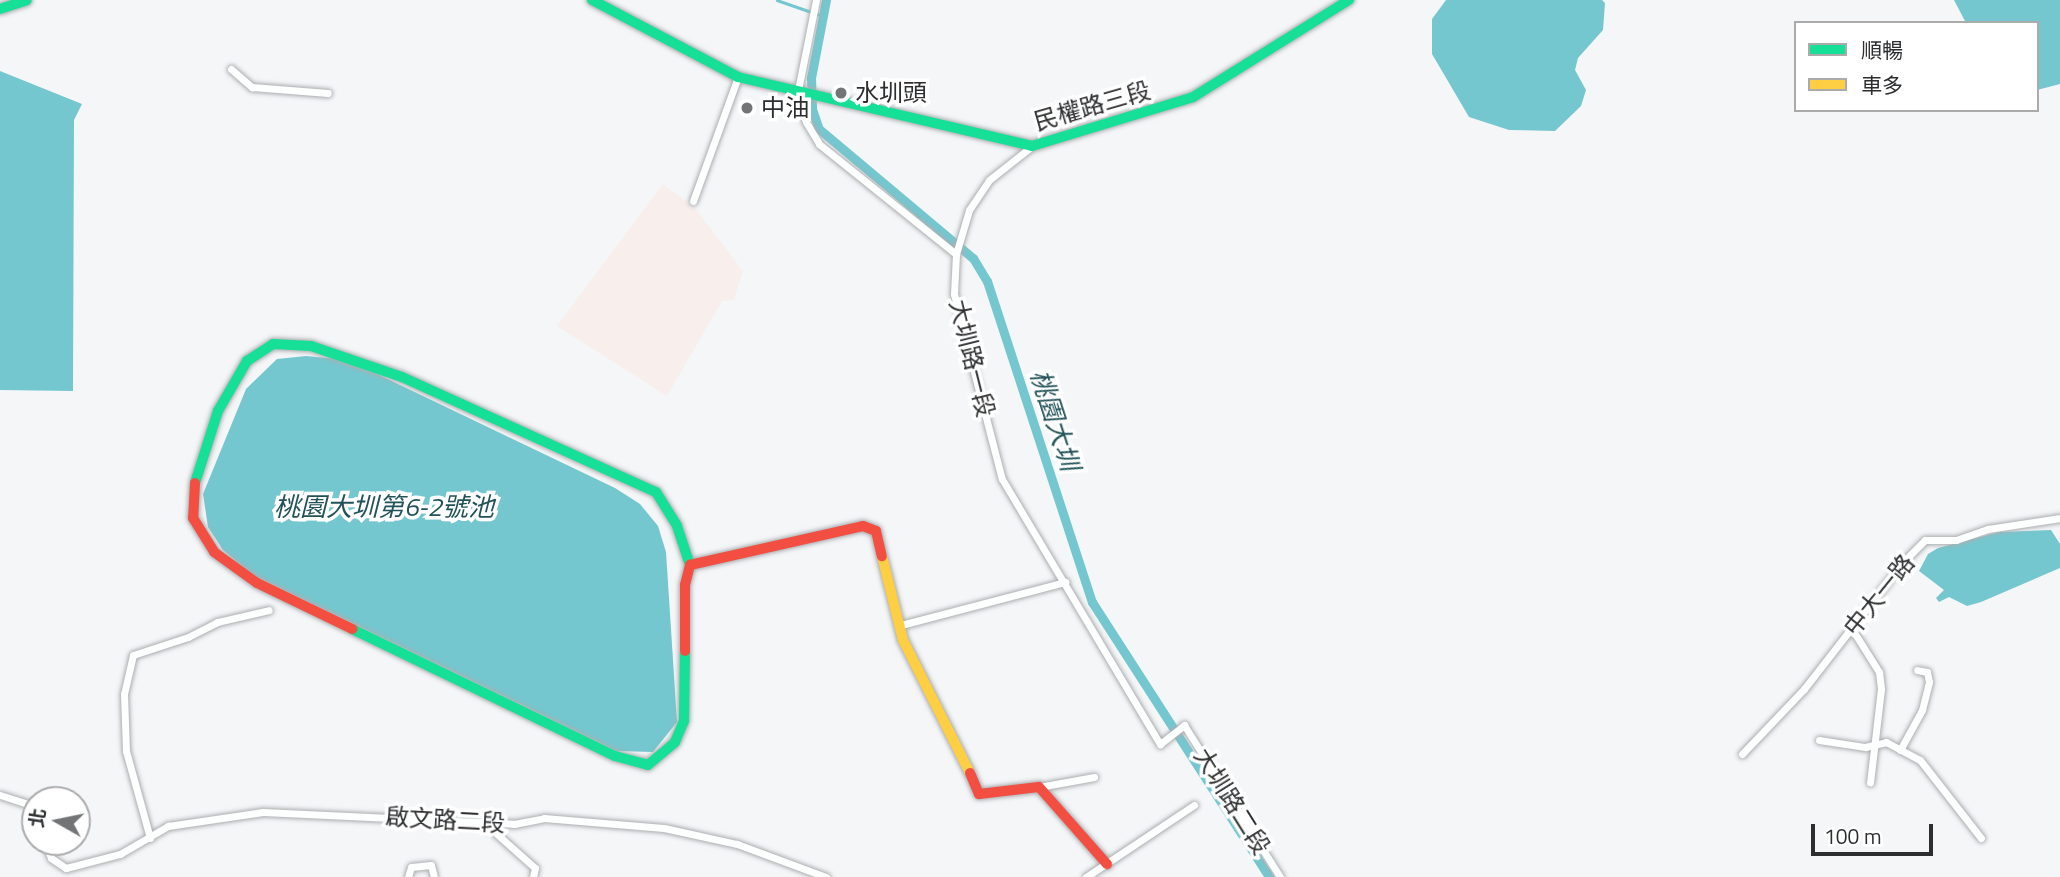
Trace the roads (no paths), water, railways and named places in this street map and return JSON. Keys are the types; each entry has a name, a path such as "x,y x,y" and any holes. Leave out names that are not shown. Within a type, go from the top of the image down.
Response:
{"street":[{"path":"0,9 27,0"},
{"name":"民權路三段","path":"592,0 738,78 1032,146 1193,97 1349,0"},
{"path":"816,0 798,90 806,122 819,144 956,253"},
{"path":"231,69 252,87 328,93"},
{"path":"693,201 738,78"},
{"name":"大圳路一段","path":"1032,146 989,180 969,210 956,253 954,294 1002,480 1160,744 1184,725"},
{"path":"273,344 312,346 402,377 656,492 677,526 690,565 685,585 684,721 675,741 648,765 615,756 257,583 214,552 193,518 195,484 218,411 247,361 273,344"},
{"name":"中大一路","path":"1742,754 1804,689 1903,562 1925,540 1956,540 1988,529 2060,518"},
{"path":"690,565 863,526 876,531 903,640 959,745 979,794 1094,777"},
{"path":"901,625 1065,582"},
{"path":"150,838 126,751 125,684 133,655 188,638 216,622 269,610"},
{"path":"1852,629 1879,672 1882,704 1870,782"},
{"path":"1900,750 1922,710 1929,682 1927,672 1917,670"},
{"name":"大圳路二段","path":"1184,725 1280,877"},
{"path":"1819,740 1865,747 1875,742 1920,760 1981,838"},
{"path":"1039,787 1060,806 1107,864"},
{"path":"0,795 21,802"},
{"path":"1086,877 1194,805"},
{"name":"啟文路二段","path":"65,868 120,854 168,825 263,812 490,822 544,818 664,828 737,844 826,877"},
{"path":"490,822 490,828 535,868 533,877"},
{"path":"50,856 65,868 66,877"},
{"path":"408,877 411,867 431,865 434,877"}],"water":[{"path":"1446,0 1602,0 1605,3 1603,30 1578,58 1575,70 1586,90 1581,106 1555,131 1509,130 1469,117 1432,54 1432,19"},
{"path":"1954,0 2060,0 2060,84 2039,89 2039,21 1965,21"},
{"path":"0,71 82,104 74,120 73,391 0,390"},
{"name":"桃園大圳第6-2號池","path":"306,356 348,360 615,488 640,504 658,526 666,552 677,722 653,752 617,751 253,575 223,550 208,527 203,494 246,389 277,359"},
{"path":"2051,530 2060,544 2060,568 1981,602 1967,606 1949,597 1939,602 1936,598 1944,590 1919,571 1928,554 1938,548 1999,532"}],"waterway":[{"path":"777,0 823,16"},
{"name":"桃園大圳","path":"826,0 811,78 812,109 819,129 973,258 987,281 1092,602 1269,877"}],"place":[{"name":"水圳頭","path":"841,93"},
{"name":"中油","path":"747,108"}]}
